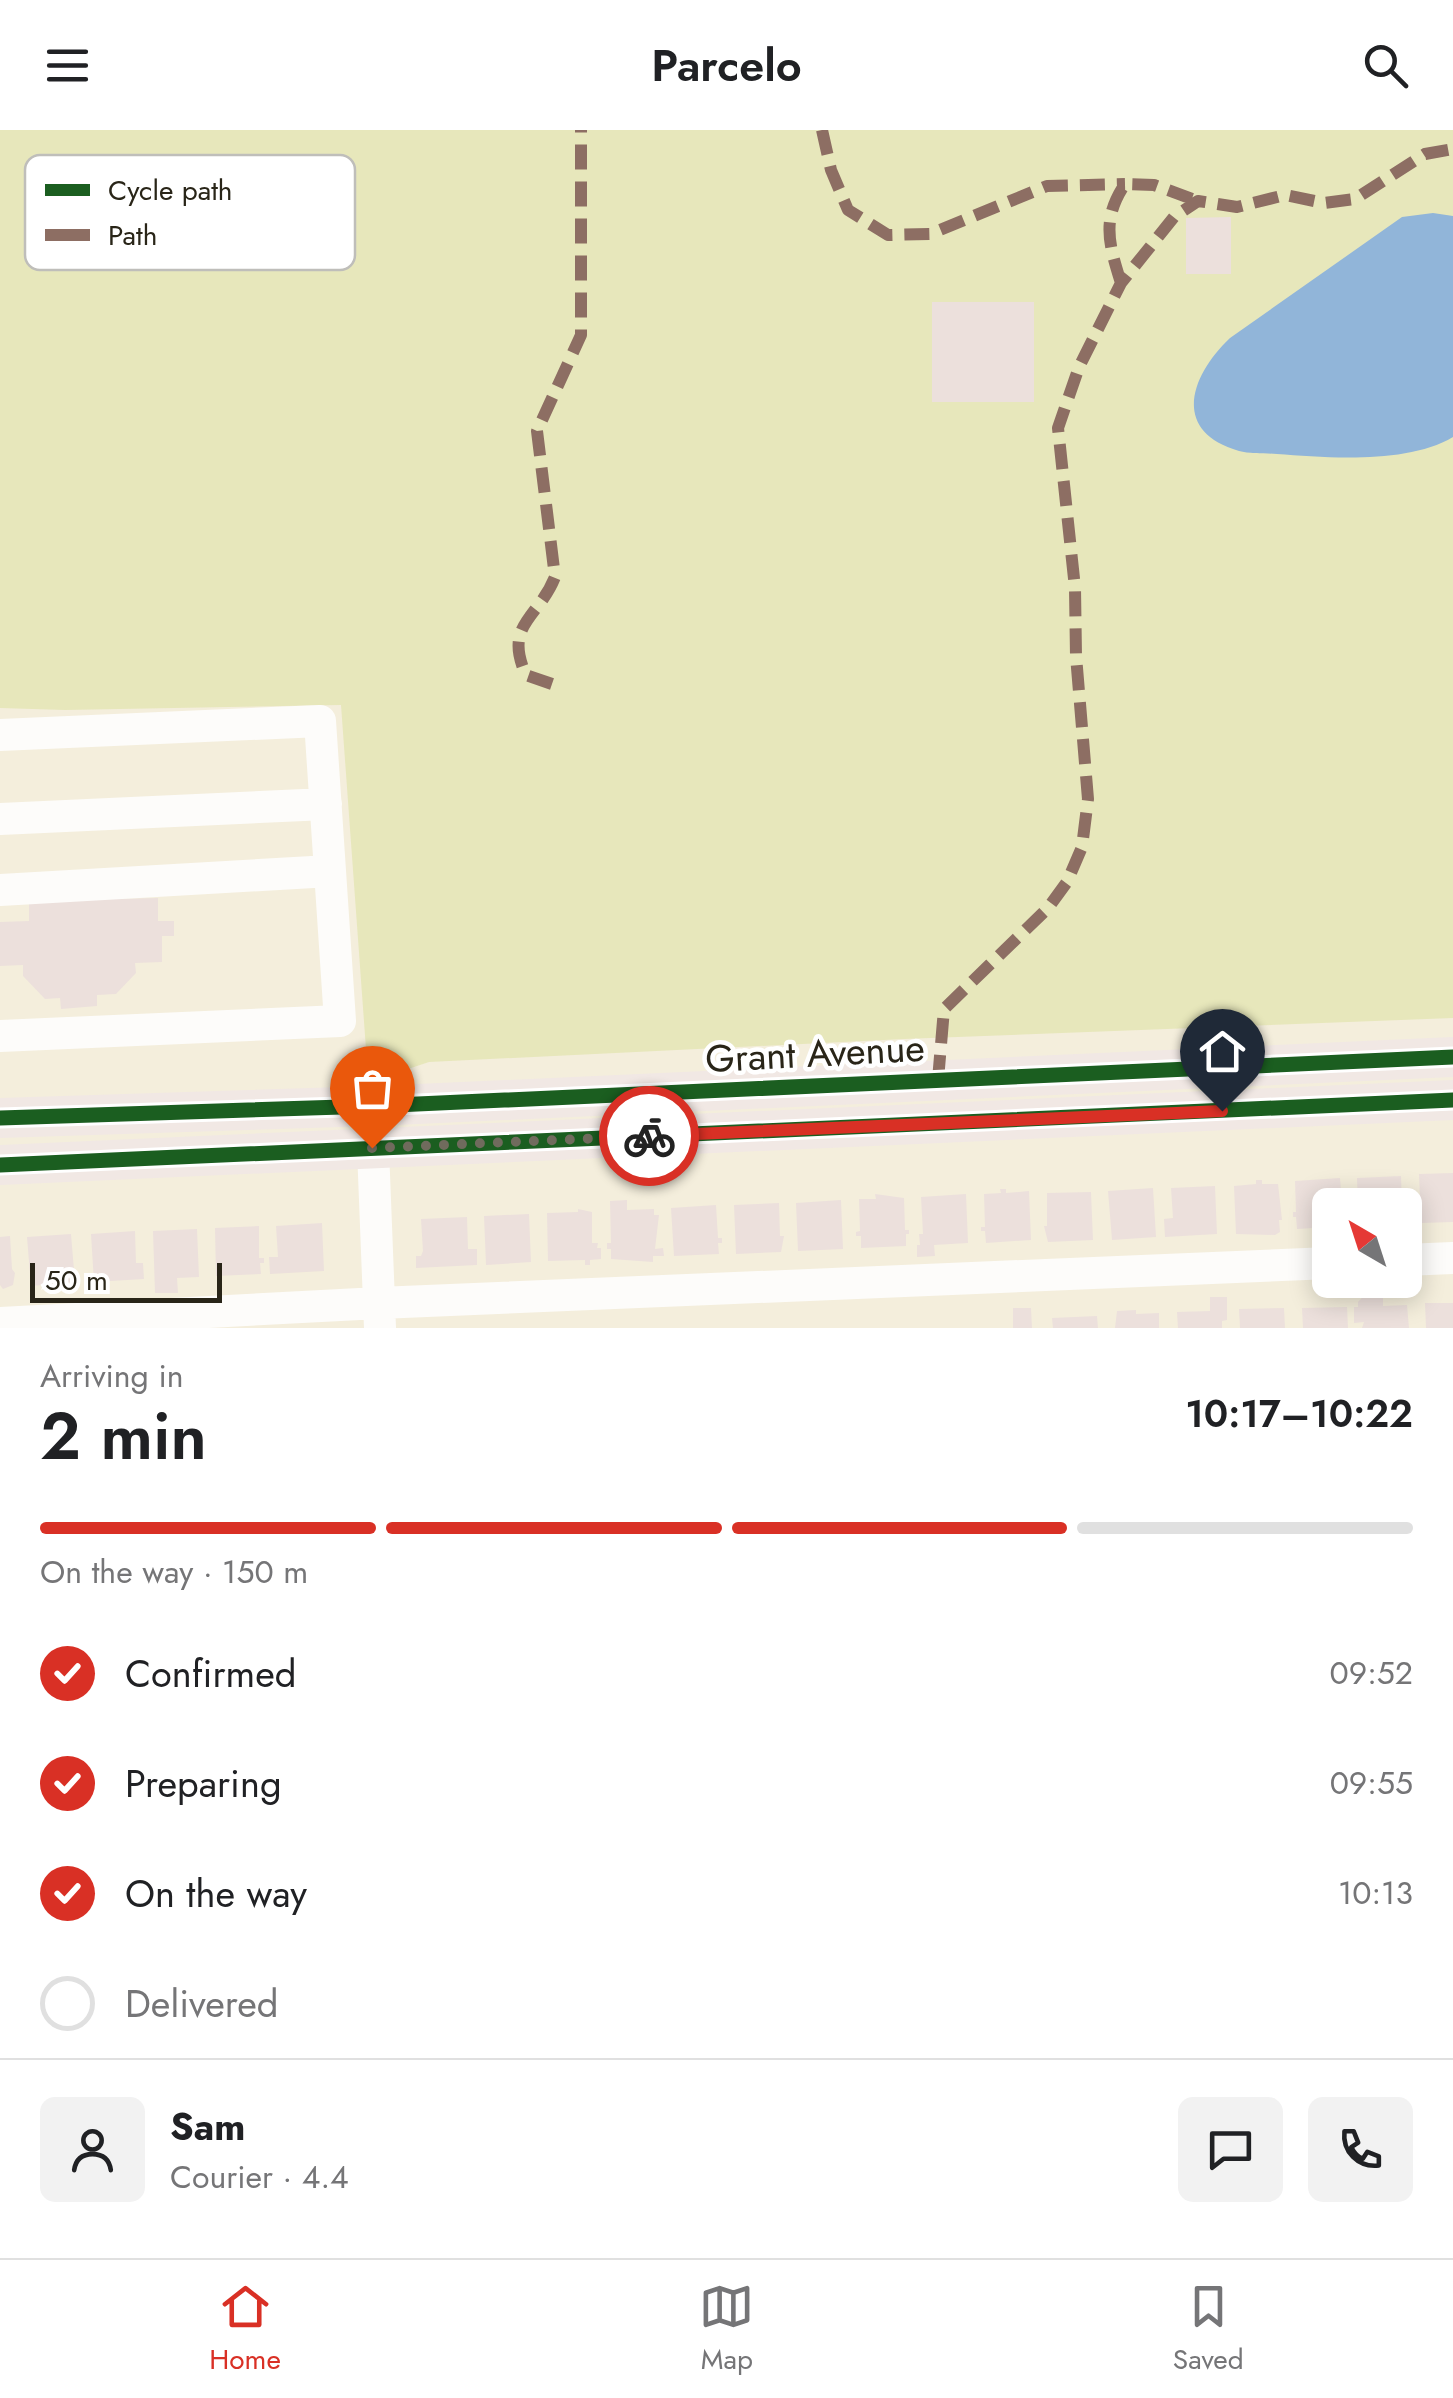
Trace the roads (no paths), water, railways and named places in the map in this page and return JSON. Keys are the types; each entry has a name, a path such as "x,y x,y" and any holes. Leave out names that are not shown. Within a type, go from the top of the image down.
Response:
{"main road":[{"name":"Grant Avenue","path":"0,1118 374,1106 1453,1058"},
{"name":"Grant Avenue","path":"0,1165 1453,1100"}],"street":[{"path":"0,735 320,720 340,1020 0,1036"},
{"path":"0,818 326,804"},
{"path":"0,890 330,872"},
{"path":"374,1106 372,1148 380,1316"},
{"path":"1422,1259 1453,1258"},
{"path":"0,1323 380,1316 1312,1264"}],"water":[{"path":"1433,213 1453,216 1453,437 1414,452 1344,457 1243,452 1217,442 1203,430 1194,401 1198,385 1205,368 1230,338 1402,217"}]}
